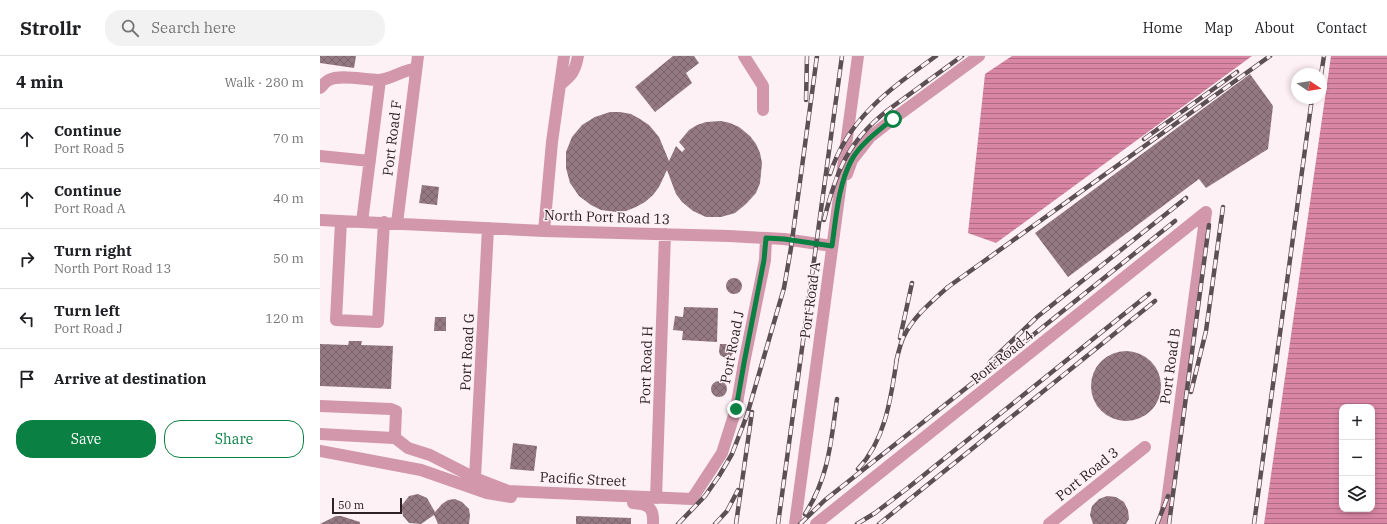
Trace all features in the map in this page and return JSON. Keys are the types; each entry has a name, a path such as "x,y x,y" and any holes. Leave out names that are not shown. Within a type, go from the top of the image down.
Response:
{"lane":[{"name":"Port Road F","path":"397,223 418,56"},
{"path":"544,231 552,142 564,56"},
{"path":"560,85 572,76 576,67 578,56"},
{"path":"744,56 764,86 763,110"},
{"name":"Port Road A","path":"795,524 858,56"},
{"path":"839,194 852,160 870,137 979,56"},
{"path":"320,88 329,80 339,78 380,80 393,77 416,68"},
{"path":"362,222 380,80"},
{"path":"320,156 370,161"},
{"name":"Port Road 4","path":"816,524 1206,212"},
{"name":"Port Road B","path":"1164,524 1206,212"},
{"name":"North Port Road 13","path":"320,220 544,231 766,238 832,246"},
{"path":"341,221 336,320 378,322 384,222"},
{"name":"Port Road G","path":"475,478 488,228"},
{"name":"Port Road H","path":"656,498 665,234"},
{"name":"Port Road J","path":"692,499 722,453 736,409 764,260 766,238"},
{"path":"320,406 394,409 396,411 394,437 320,434"},
{"name":"Pacific Street","path":"394,437 408,448 430,455 475,478 508,491 692,499"},
{"name":"Port Road 3","path":"1049,524 1145,447"},
{"path":"320,451 420,470 487,493 507,497 643,504 651,509 654,516 653,524"}],"shaded area":[{"path":"1012,56 1252,56 996,243 968,233 985,74"},
{"path":"1331,56 1387,56 1387,524 1264,524 1324,104 1327,104 1327,84"}],"building":[{"path":"320,56 356,56 354,68 320,63"},
{"path":"673,56 694,56 699,63 686,73 692,83 655,112 635,87"},
{"path":"1250,74 1273,106 1268,149 1206,188 1199,179 1068,277 1035,233"},
{"path":"610,112 631,114 649,125 659,137 669,161 676,146 682,152 685,149 679,142 689,130 697,125 706,122 721,121 739,127 750,136 760,153 762,163 760,183 756,193 735,213 721,217 706,217 693,211 682,202 676,194 667,170 659,187 653,195 636,207 626,211 616,212 601,210 591,205 579,196 570,183 566,168 566,152 572,137 582,125 595,117"},
{"path":"422,185 439,187 437,205 419,203"},
{"path":"734,278 741,283 742,286 737,293 734,294 727,289 726,286 731,279"},
{"path":"684,307 718,308 717,342 682,340 683,331 673,330 675,316 683,317"},
{"path":"435,317 446,317 446,331 434,331"},
{"path":"349,341 362,341 361,345 393,346 391,389 320,386 320,344 348,345"},
{"path":"720,344 727,344 732,347 734,352 730,357 725,358 720,355"},
{"path":"1119,351 1133,351 1146,357 1155,366 1159,372 1161,386 1159,400 1151,411 1140,419 1133,421 1119,421 1112,419 1101,411 1093,400 1091,393 1091,379 1093,372 1101,361 1112,353"},
{"path":"719,381 726,386 727,389 722,396 719,397 712,392 711,389 716,382"},
{"path":"513,443 537,446 534,471 510,469"},
{"path":"418,494 427,498 435,512 448,500 455,499 462,502 469,509 469,524 438,524 434,515 421,524 409,523 403,516 402,505 409,496"},
{"path":"1107,496 1116,497 1124,502 1128,510 1129,519 1126,524 1093,524 1090,515 1092,506 1099,499"},
{"path":"336,516 341,516 360,522 360,524 320,524"},
{"path":"576,516 631,518 631,524 576,524"}],"railway":[{"path":"806,100 807,56"},
{"path":"678,524 705,496 719,476 732,454 747,415 784,288 791,248 817,56"},
{"path":"778,524 842,56"},
{"path":"830,174 838,154 848,137 872,106 903,80 936,56"},
{"path":"824,220 833,187 845,159 862,134 888,110 962,56"},
{"path":"896,362 907,330 923,310 948,287 1270,56"},
{"path":"1322,68 1324,56"},
{"path":"1144,139 1237,72"},
{"path":"1254,524 1311,104"},
{"path":"990,362 1037,317 1186,198"},
{"path":"1191,392 1206,331 1223,207"},
{"path":"800,524 825,500 1175,221"},
{"path":"1169,524 1209,225"},
{"path":"900,338 912,283"},
{"path":"857,524 875,513 909,487 1149,294"},
{"path":"879,524 1155,301"},
{"path":"858,469 875,444 886,417 897,358"},
{"path":"805,514 819,486 828,458 837,399"},
{"path":"736,524 752,412"},
{"path":"715,524 727,511 738,490"},
{"path":"1157,524 1168,496"}],"route":[{"path":"736,409 764,260 766,238 832,246 839,194 852,160 870,137 893,119"}]}
